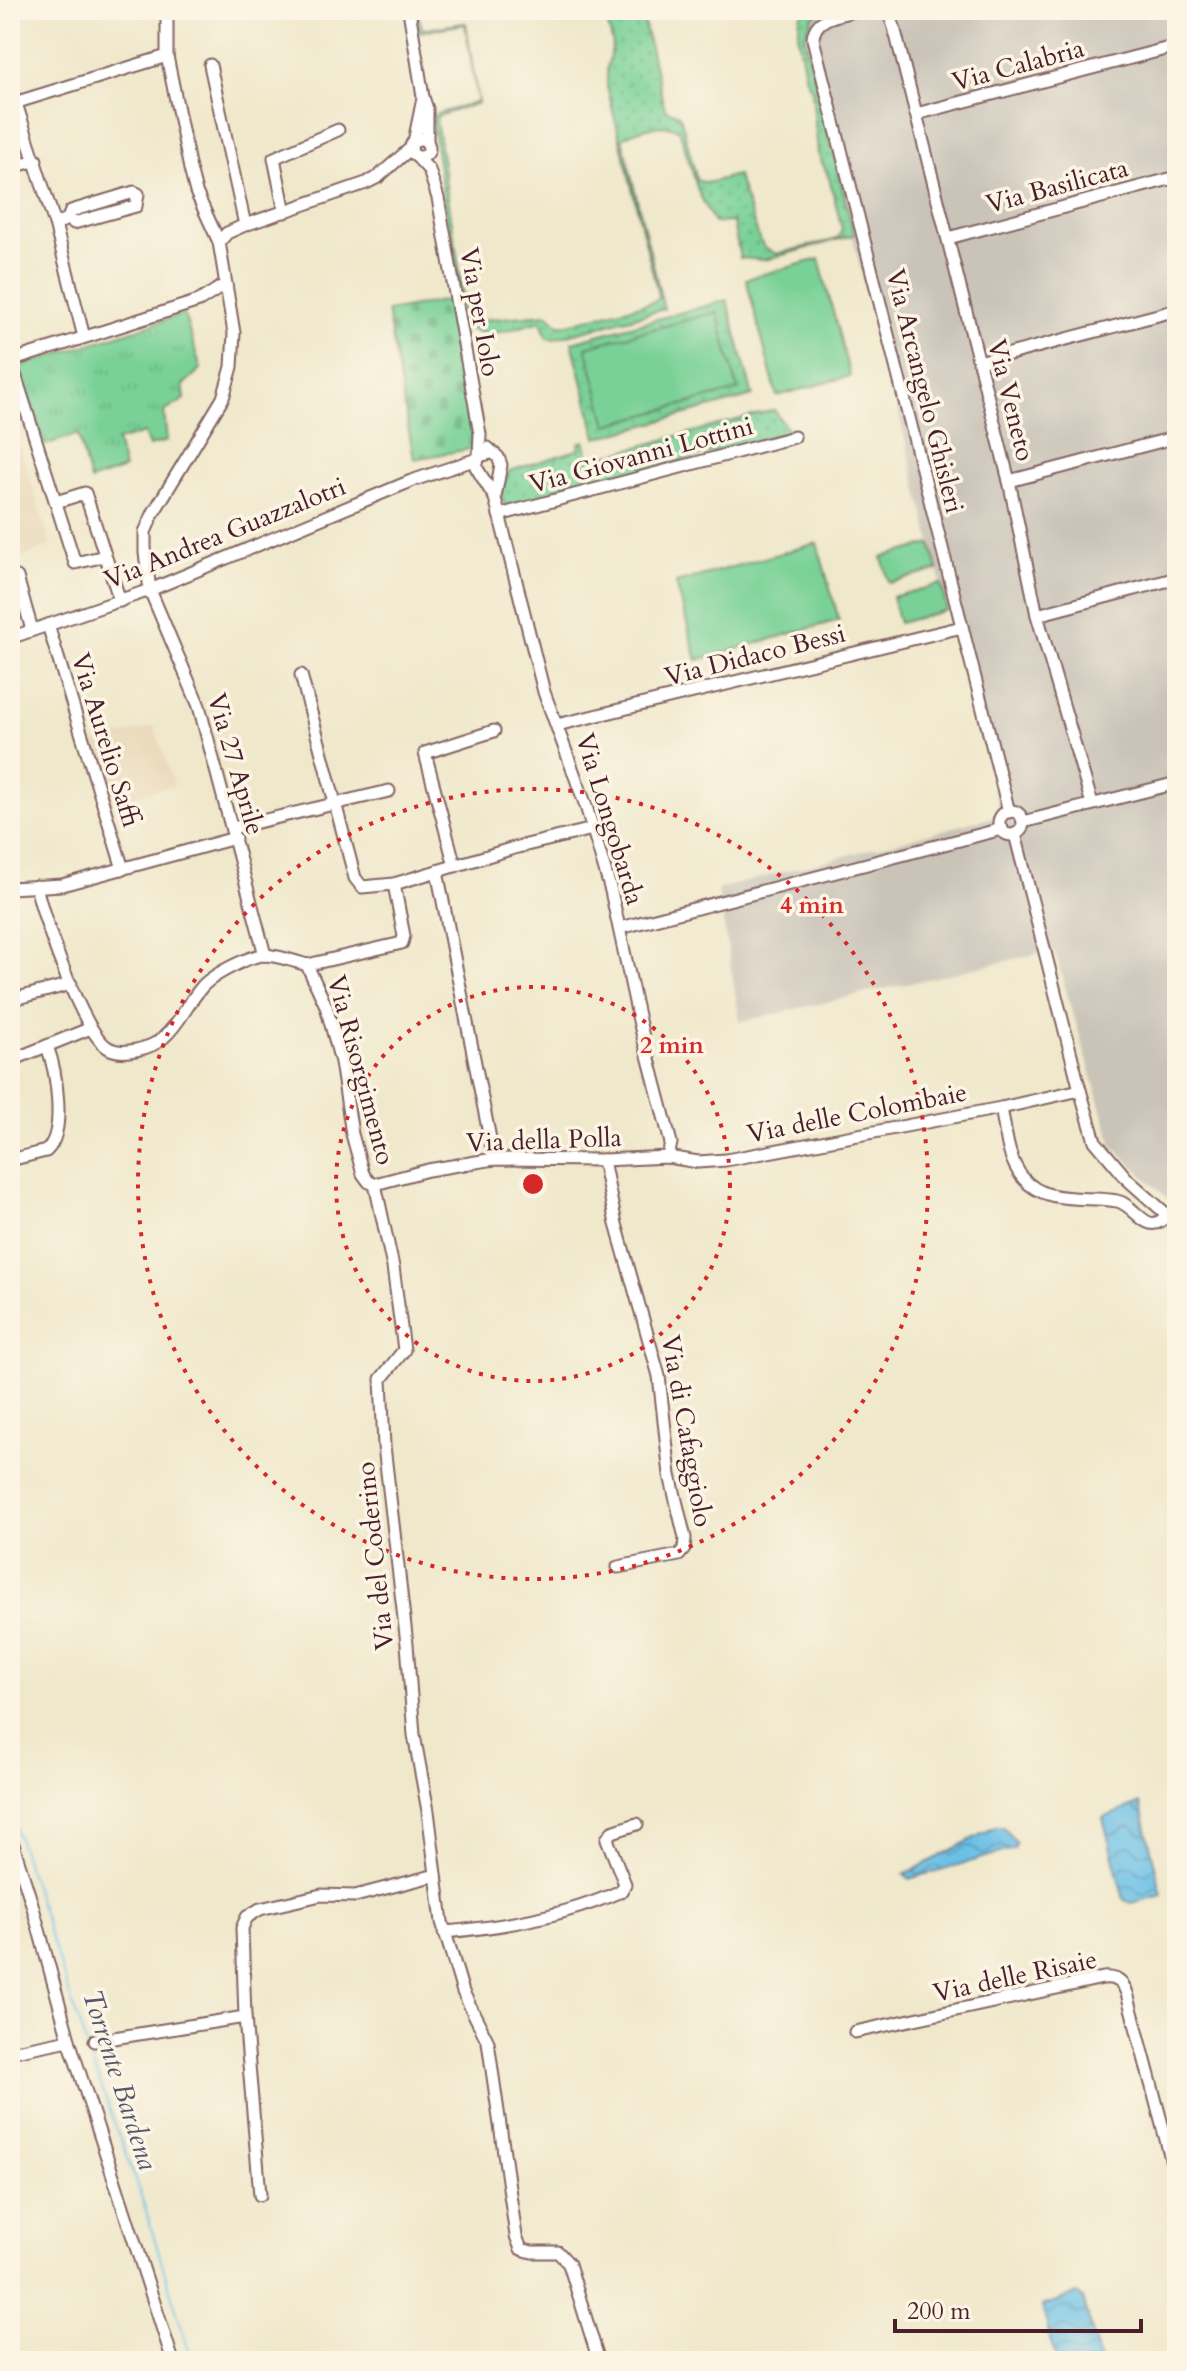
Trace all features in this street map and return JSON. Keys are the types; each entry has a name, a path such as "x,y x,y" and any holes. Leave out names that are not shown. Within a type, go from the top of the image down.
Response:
{"street":[{"name":"Via 27 Aprile","path":"167,10 167,56 193,181 219,242 234,333 232,367 223,398 154,512 145,532 145,553 150,590 199,706 265,955"},
{"name":"Via per Iolo","path":"409,10 423,97 420,148 438,178 438,198 482,456"},
{"name":"Via Arcangelo Ghisleri","path":"858,10 825,18 813,31 813,39 1009,812"},
{"name":"Via Veneto","path":"882,10 892,23 1009,481 1037,615 1092,804"},
{"name":"Via Calabria","path":"916,114 1177,46"},
{"path":"13,103 167,56"},
{"path":"210,65 245,225"},
{"path":"10,85 13,103 36,160 55,224 84,337"},
{"path":"285,212 274,158 338,130"},
{"path":"219,242 227,233 245,225 378,177 420,148"},
{"path":"10,168 36,160"},
{"name":"Via Basilicata","path":"948,238 1177,177"},
{"path":"55,224 68,219 71,211 134,192 138,194 136,206 74,223 68,219"},
{"path":"101,202 104,215"},
{"path":"105,556 75,563 10,360 199,301 226,284"},
{"path":"979,362 1177,310"},
{"name":"Via Giovanni Lottini","path":"499,515 794,437"},
{"path":"1009,481 1177,437"},
{"name":"Via Andrea Guazzalotri","path":"10,638 150,590 411,481 482,456"},
{"name":"Via Longobarda","path":"495,498 500,461 482,456 476,467 495,498 544,692 593,829 620,928 640,1025 671,1143 668,1157"},
{"path":"455,468 491,477 498,473"},
{"path":"56,502 85,493 120,601"},
{"path":"17,577 32,630"},
{"path":"1037,615 1177,578"},
{"name":"Via Aurelio Saffi","path":"48,625 123,869"},
{"name":"Via Didaco Bessi","path":"557,725 962,627"},
{"path":"301,675 357,884 368,888 394,884 593,829"},
{"path":"455,866 425,753 494,731"},
{"path":"1023,822 1177,783"},
{"path":"10,888 62,885 234,833 389,791"},
{"path":"1009,812 1018,813 1023,822 1015,834 1008,834 1002,829 1001,818 1009,812"},
{"path":"620,928 1002,829"},
{"path":"1015,834 1095,1141 1128,1180 1173,1217"},
{"path":"437,871 494,1159"},
{"path":"36,886 53,941 91,1028 100,1041 112,1050 129,1051 156,1042 166,1035 204,983 230,968 265,955 307,965 402,943 404,936 394,884"},
{"name":"Via Risorgimento","path":"307,965 315,977 330,1020 363,1174 375,1184"},
{"path":"10,1000 71,984"},
{"path":"12,1060 91,1028"},
{"path":"10,1160 46,1151 54,1140 57,1094 47,1046"},
{"path":"1001,1108 1080,1090"},
{"name":"Via delle Colombaie","path":"668,1157 698,1162 726,1160 1001,1108 1013,1162 1024,1180 1038,1190 1067,1198 1122,1202 1145,1221 1153,1223 1173,1217"},
{"name":"Via della Polla","path":"375,1184 428,1170 494,1159 668,1157"},
{"name":"Via di Cafaggiolo","path":"603,1160 616,1224 659,1376 670,1475 685,1538 684,1549 679,1555 618,1567"},
{"name":"Via del Coderino","path":"375,1184 393,1267 404,1350 381,1379 384,1446 407,1644 414,1735 444,1932 463,1992 488,2042 516,2236 521,2249 558,2252 569,2264 599,2361"},
{"path":"444,1932 483,1929 550,1915 621,1891 625,1884 607,1839 612,1832 637,1824"},
{"path":"10,1835 69,2040 173,2361"},
{"path":"260,2195 245,2017 244,1922 253,1912 312,1896 355,1896 436,1875"},
{"name":"Via delle Risaie","path":"855,2032 1103,1978 1117,1979 1127,1993 1177,2181"},
{"path":"95,2041 245,2017"},
{"path":"10,2052 69,2040"}],"shaded area":[{"path":"824,10 1177,10 1177,1208 1113,1146 1054,950 740,1022 718,889 1000,815 878,342 805,39 812,18"},
{"path":"10,415 51,546 10,562"},
{"path":"154,726 174,785 110,802 91,744"}],"green space":[{"path":"416,10 423,29 466,23 476,93 465,24 419,32"},
{"path":"604,10 641,10 663,102 666,110 678,114 681,119 697,180 707,183 737,175 760,241 776,254 834,240 842,229 829,177 818,154 812,90 806,79 798,38 800,17 804,11 824,10 812,18 804,37 854,235 765,260 740,258 733,222 714,223 698,191 679,129 657,126 642,129 622,138 664,309 553,339 547,338 541,321 501,332 472,330 464,325 431,118 478,102 436,119 467,321 548,314 560,326 659,298 607,87 607,67 613,45"},
{"path":"819,259 850,376 777,396 746,279"},
{"path":"449,300 476,448 414,459 387,311"},
{"path":"727,300 753,396 597,438 572,342"},
{"path":"717,312 738,390 607,425 586,347"},
{"path":"184,314 201,369 183,385 185,399 164,412 167,441 149,446 144,433 117,441 124,469 90,481 78,434 45,445 21,366"},
{"path":"774,410 788,430 796,430 509,507 504,504 500,488 509,471 580,449 579,443 584,441 590,460"},
{"path":"817,543 839,620 697,660 676,583"},
{"path":"931,544 938,570 889,583 882,557"},
{"path":"941,584 947,610 899,623 892,597"}],"water":[{"path":"1140,1803 1162,1895 1132,1903 1124,1900 1103,1818"},
{"path":"995,1827 1003,1827 1016,1843 1014,1849 909,1879 904,1875"},
{"path":"1077,2294 1083,2298 1100,2361 1056,2361 1042,2306"}],"waterway":[{"name":"Torrente Bardena","path":"10,1812 84,2039 144,2205 192,2361"}]}
